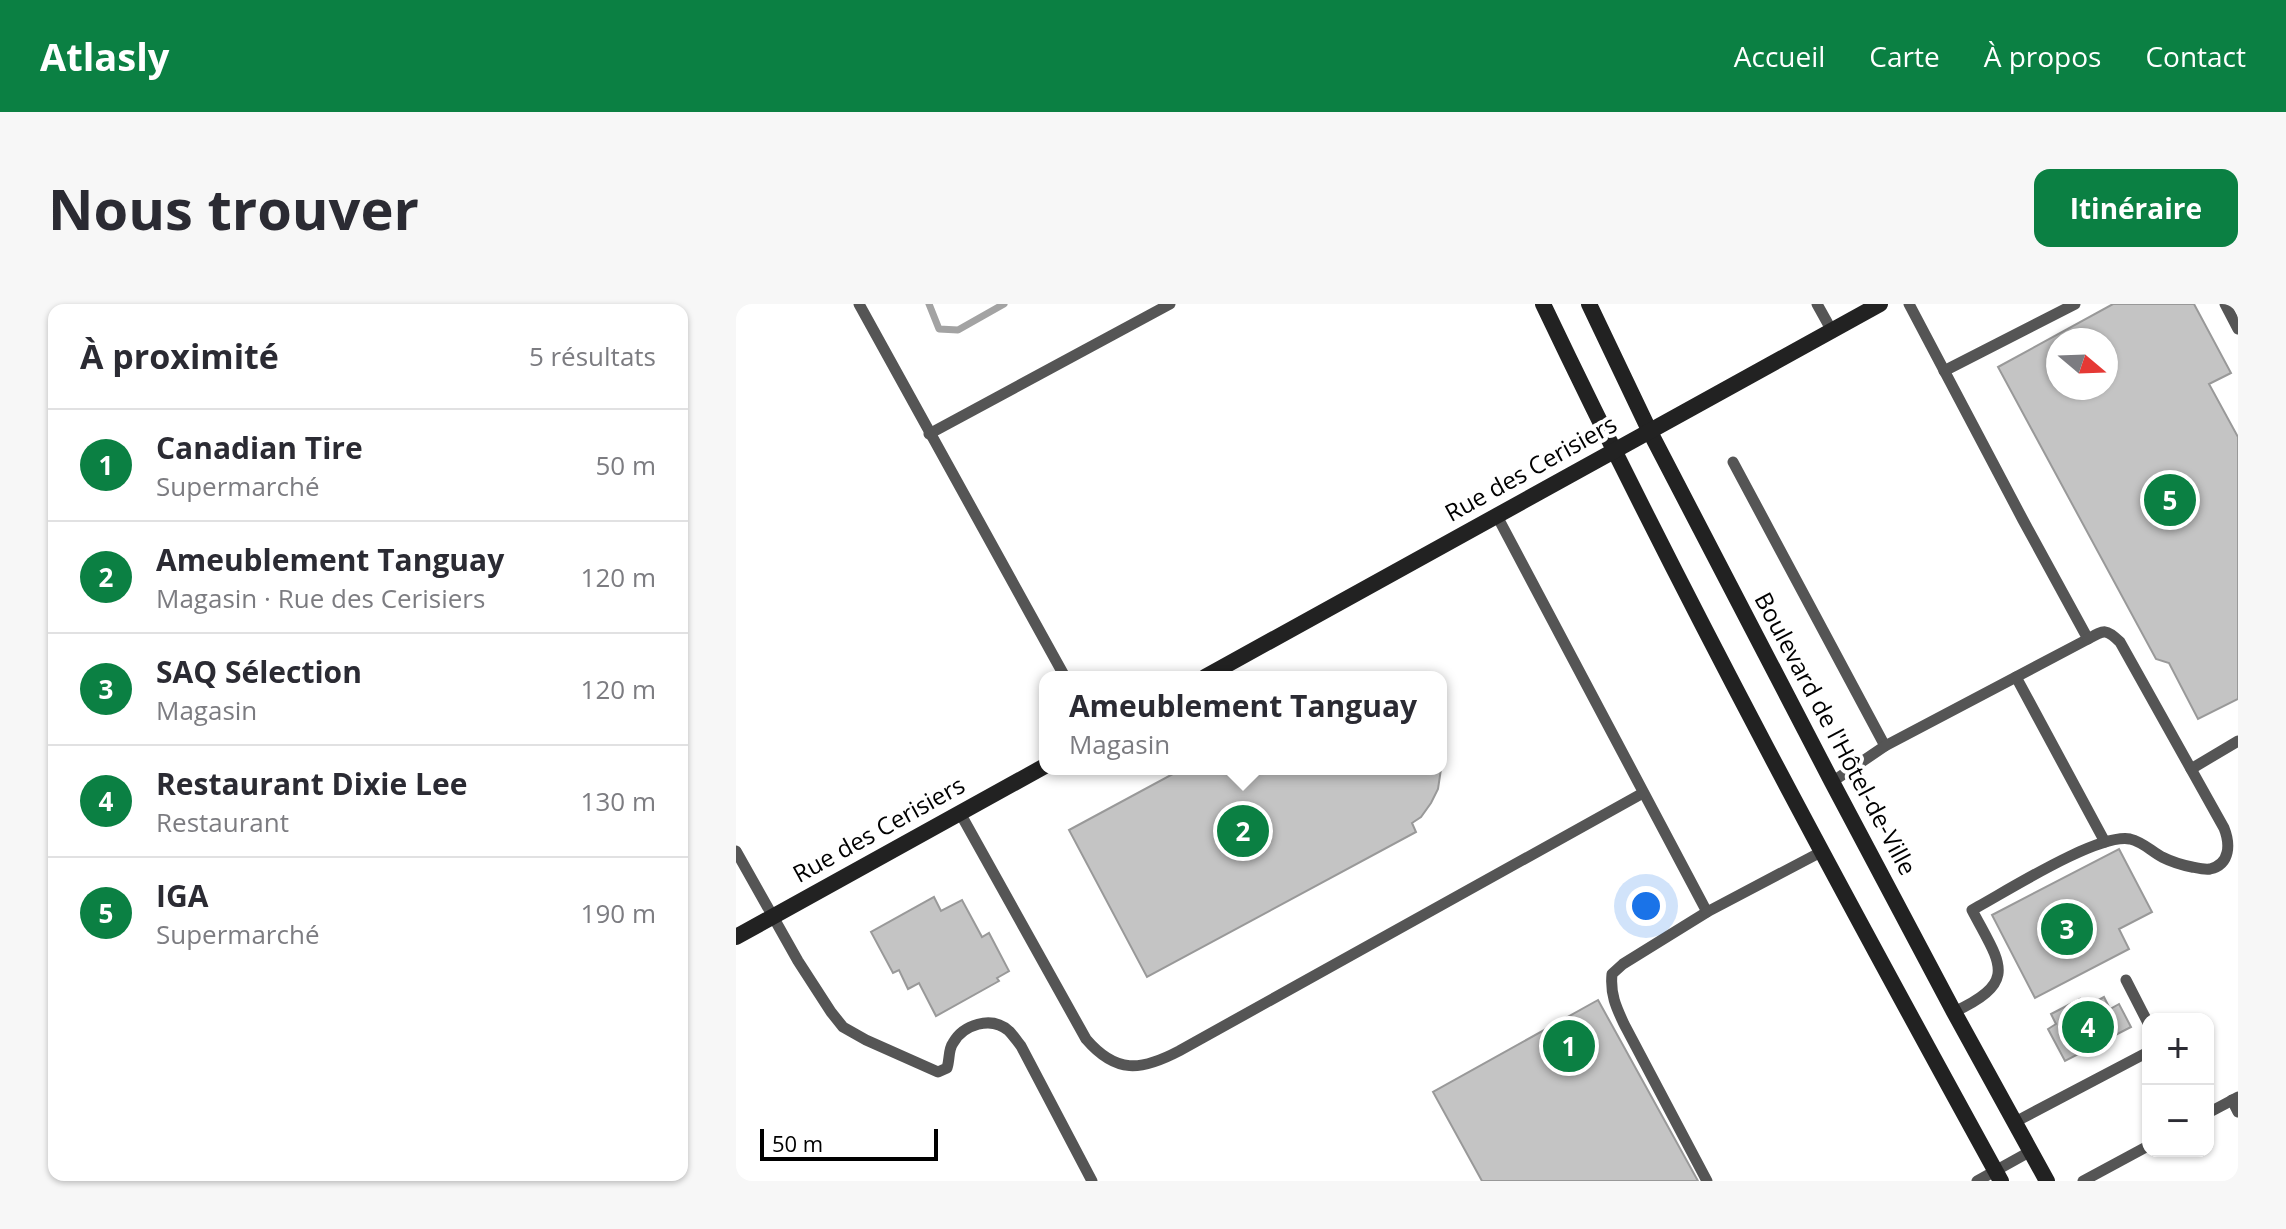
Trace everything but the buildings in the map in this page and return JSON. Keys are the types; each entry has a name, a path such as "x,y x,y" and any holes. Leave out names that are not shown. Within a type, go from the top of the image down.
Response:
{"main road":[{"path":"1543,304 1613,452 1821,852 1998,1176"},
{"name":"Boulevard de l'Hôtel-de-Ville","path":"1589,304 1650,432 1832,782 2047,1181"},
{"name":"Rue des Cerisiers","path":"1216,671 1880,304"},
{"name":"Rue des Cerisiers","path":"736,937 1039,769"}],"lane":[{"path":"859,304 1062,671"},
{"path":"929,434 1170,304"},
{"path":"1817,304 1832,331"},
{"path":"1909,304 2088,639"},
{"path":"1944,371 2075,304"},
{"path":"2225,304 2238,329"},
{"path":"1733,462 1885,746"},
{"path":"1497,516 1707,912"},
{"path":"1832,782 1885,746 2103,631 2110,632 2120,642 2191,769 2229,841 2227,855 2219,864 2210,869 2180,864 2129,839 2105,842 2068,858 1972,910 1997,957 1997,979 1991,991 1978,1001 1954,1012"},
{"path":"2016,677 2105,842"},
{"path":"2191,769 2238,741"},
{"path":"960,813 1086,1039 1098,1054 1115,1063 1138,1067 1154,1064 1179,1051 1643,793"},
{"path":"736,851 773,917 843,1027 938,1072 947,1068 950,1048 966,1028 992,1023 1009,1031 1021,1046 1092,1181"},
{"path":"1707,1181 1624,1024 1614,1002 1612,974 1707,912 1821,852"},
{"path":"2126,980 2143,1013"},
{"path":"2015,1122 2142,1055"},
{"path":"2214,1111 2236,1103"},
{"path":"2091,1179 2142,1149"},
{"path":"1977,1181 1998,1176 2031,1151"}],"waterway":[{"path":"929,304 939,329 958,330 1004,304"}],"place":[{"name":"IGA","path":"2170,500"},
{"name":"Ameublement Tanguay","path":"1243,831"},
{"name":"SAQ Sélection","path":"2067,929"},
{"name":"Restaurant Dixie Lee","path":"2088,1027"},
{"name":"Canadian Tire","path":"1569,1046"}]}
